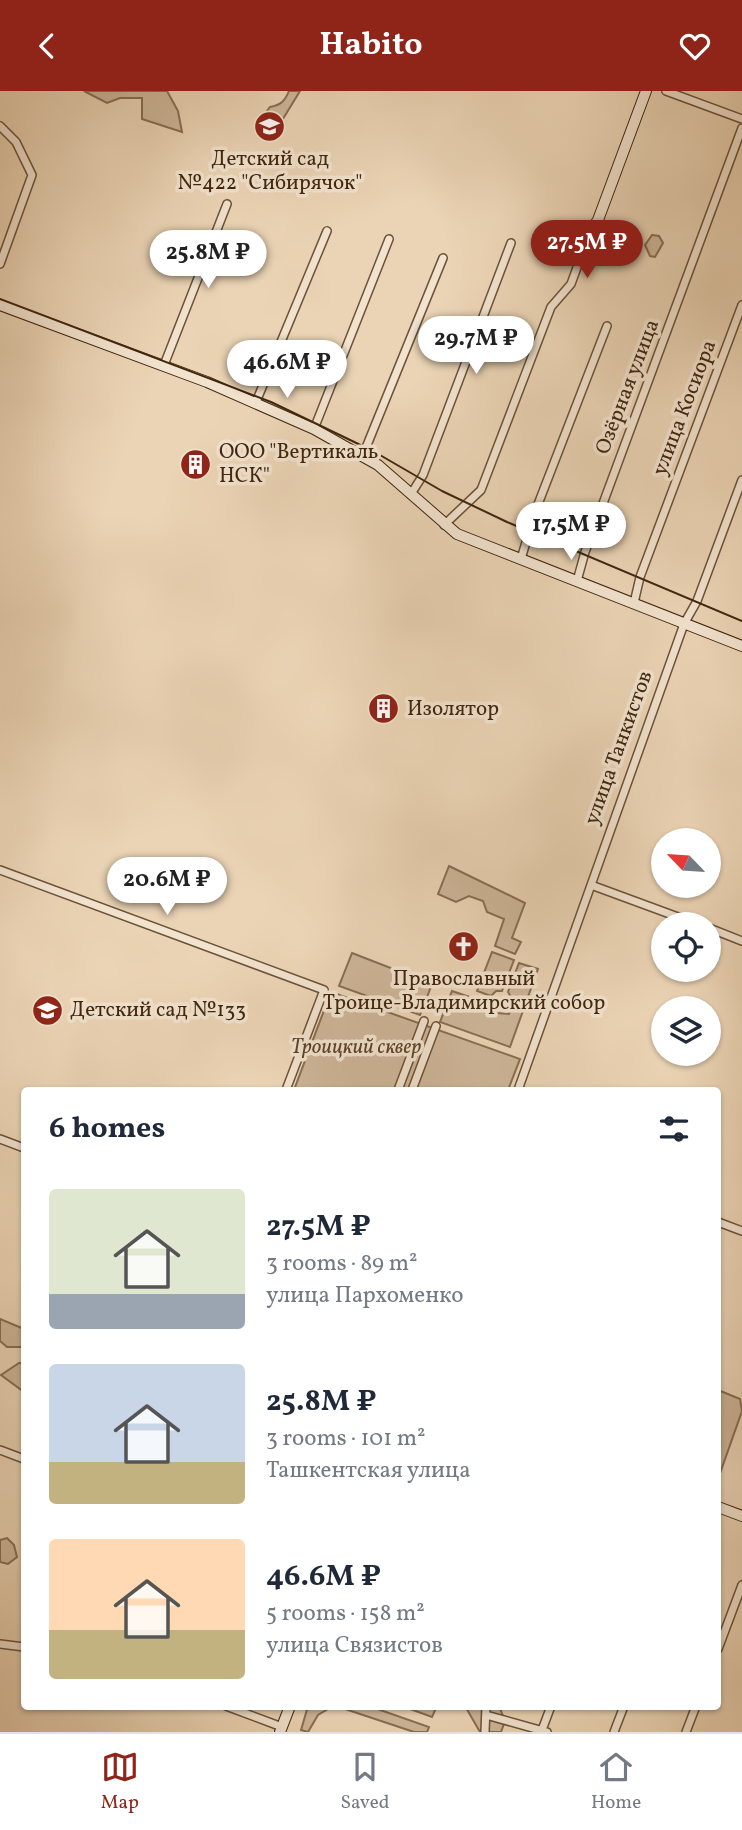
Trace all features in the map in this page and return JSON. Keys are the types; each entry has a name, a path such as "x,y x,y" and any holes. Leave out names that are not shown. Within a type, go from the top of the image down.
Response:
{"street":[{"path":"443,525 481,490 551,307 571,284 646,91"},
{"path":"666,91 742,118"},
{"path":"0,126 16,142 32,175 0,264"},
{"name":"Озёрная улица","path":"577,581 585,552 742,128"},
{"path":"164,365 227,204"},
{"path":"256,402 327,231"},
{"path":"314,429 389,239"},
{"path":"411,494 423,475 511,243"},
{"path":"363,455 443,258"},
{"path":"0,305 256,402 363,455 411,494 443,525 474,542 742,646"},
{"name":"улица Косиора","path":"634,603 640,577 742,305"},
{"path":"521,559 535,512 607,326"},
{"name":"улица Танкистов","path":"519,1087 684,624 697,601 742,480"},
{"path":"0,870 324,990 287,1087"},
{"path":"592,885 665,912"},
{"path":"721,932 742,940"},
{"path":"399,1087 424,1021"},
{"path":"413,1087 436,1026"},
{"path":"0,1139 21,1147"},
{"path":"721,1223 742,1231"},
{"path":"0,1450 21,1458"},
{"path":"721,1508 742,1515"},
{"path":"721,1641 742,1585"},
{"path":"0,1644 21,1647"},
{"path":"236,1710 281,1729 288,1710"},
{"path":"485,1732 486,1710"},
{"path":"486,1715 545,1731 550,1710"},
{"path":"614,1732 622,1710"},
{"path":"686,1732 694,1710"}],"green space":[{"path":"84,91 167,91 178,111 182,132 142,119 142,98 120,98 107,103"},
{"path":"289,91 300,91 275,132 263,131 256,126 270,107 282,102"},
{"path":"652,235 659,236 663,243 655,257 650,256 645,245"},
{"path":"449,866 525,903 512,938 521,942 515,954 495,946 504,919 487,912 483,901 469,896 456,902 438,894"},
{"path":"492,952 514,960 502,991 496,991 491,996 477,991"},
{"path":"352,953 432,984 420,1015 339,986"},
{"path":"519,963 538,969 510,1047 440,1022 452,991 491,1004 497,1013 509,1014 514,1002 508,992"},
{"name":"Троицкий сквер","path":"331,992 520,1059 509,1087 295,1087"},
{"path":"0,1319 21,1328 21,1347 7,1347 0,1341"},
{"path":"21,1363 21,1390 1,1375"},
{"path":"721,1391 740,1399 742,1411 721,1470"},
{"path":"7,1538 14,1545 17,1557 8,1564 0,1562 0,1540"},
{"path":"307,1710 326,1710 318,1715 308,1732 301,1730"},
{"path":"348,1710 380,1710 429,1727 427,1732 414,1732"},
{"path":"413,1710 435,1710 432,1717"},
{"path":"467,1710 501,1710 505,1721 501,1732 480,1732"}],"tram line":[{"path":"0,299 271,402 373,451 442,491 507,522 742,621"}],"place":[{"name":"Детский сад №422 \"Сибирячок\"","path":"270,127"},
{"name":"ООО \"Вертикаль НСК\"","path":"196,464"},
{"name":"Изолятор","path":"384,709"},
{"name":"Православный Троице-Владимирский собор","path":"464,947"},
{"name":"Детский сад №133","path":"47,1010"}]}
